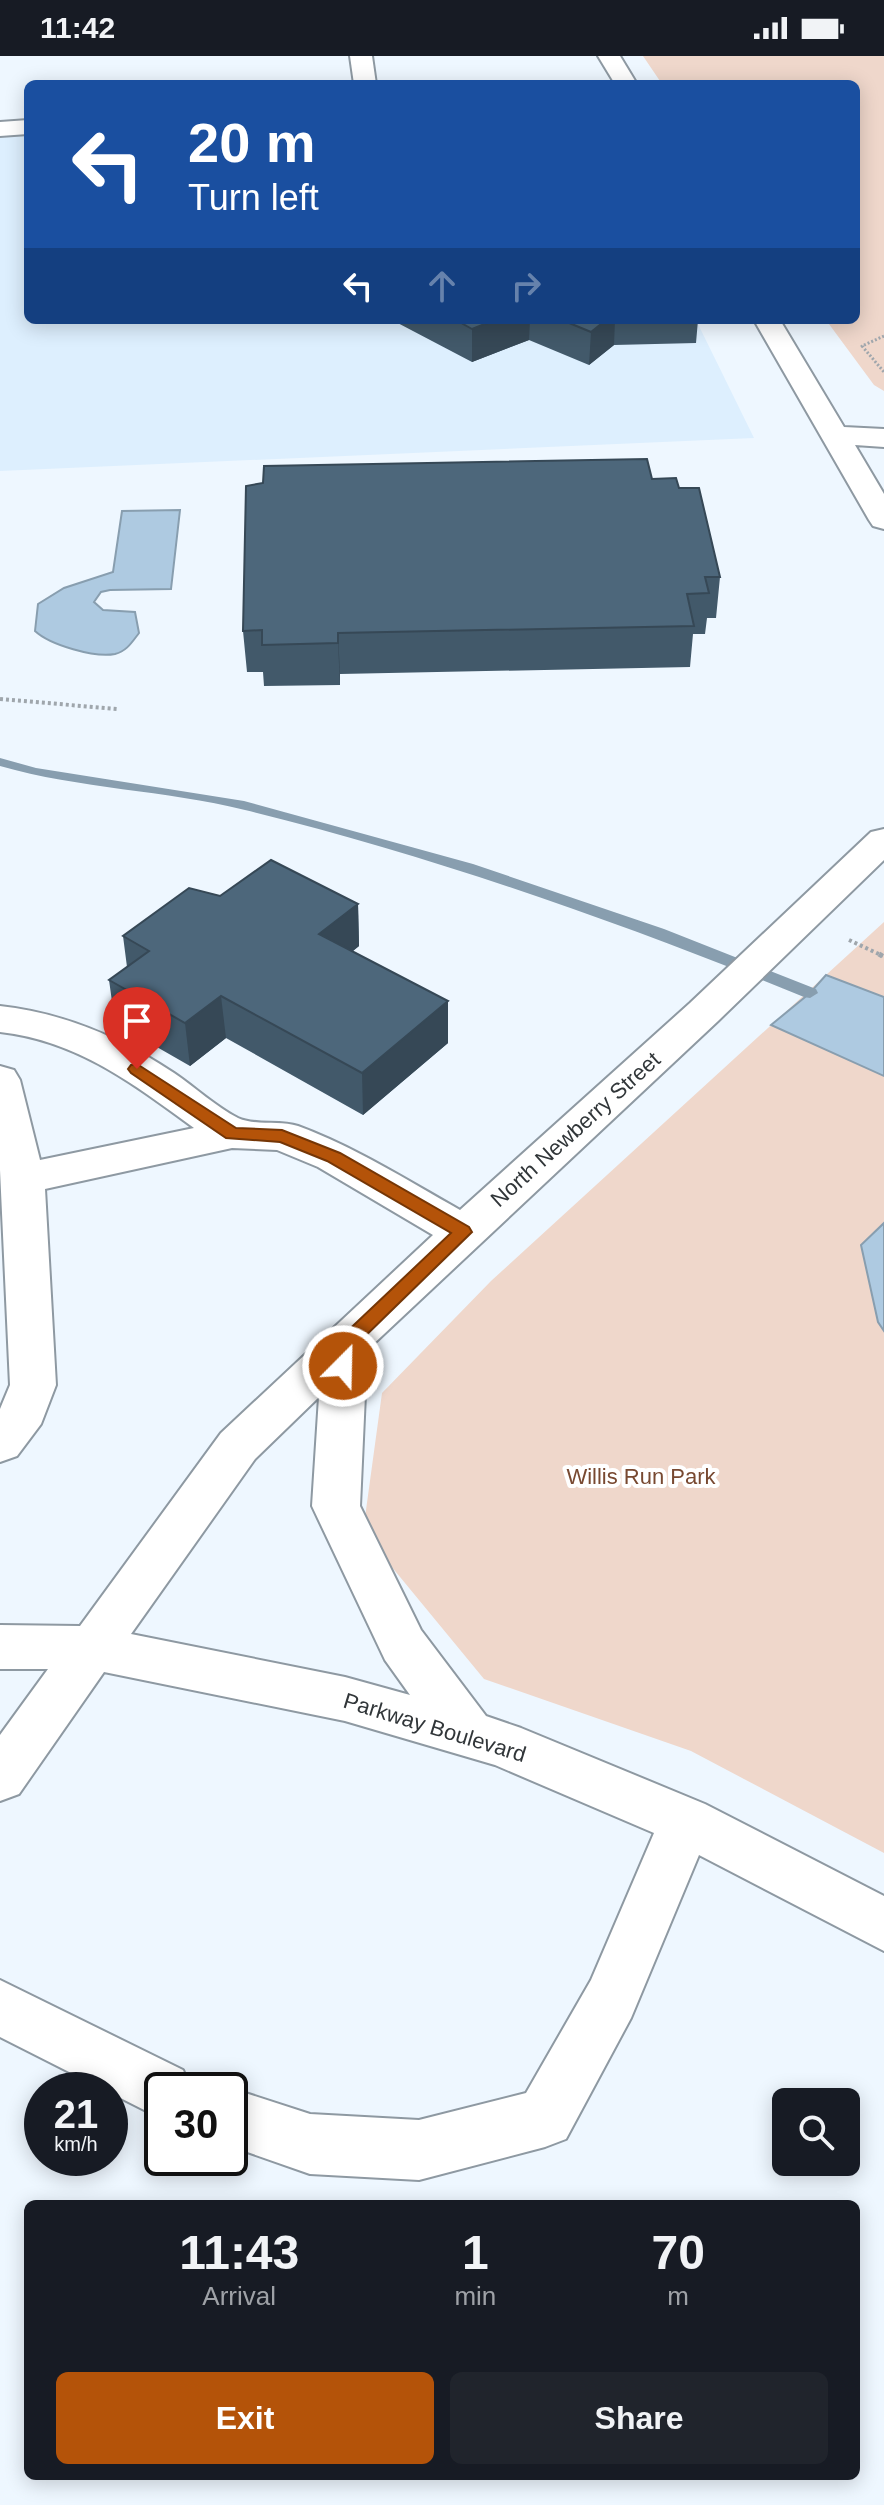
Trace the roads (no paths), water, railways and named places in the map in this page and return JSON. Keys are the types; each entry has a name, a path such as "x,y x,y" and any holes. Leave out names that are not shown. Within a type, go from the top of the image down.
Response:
{"street":[{"path":"361,56 364,80"},
{"path":"609,56 624,80"},
{"path":"0,129 24,127"},
{"path":"769,324 884,520"},
{"path":"833,435 884,438"},
{"name":"North Newberry Street","path":"0,1777 238,1446 884,840"},
{"path":"0,1019 56,1028 83,1039 137,1069 232,1134"},
{"path":"0,1080 23,1179 33,1385 25,1411 0,1443"},
{"path":"23,1179 232,1134 282,1136 333,1157 463,1232"},
{"path":"345,1345 336,1506 403,1645 469,1734"},
{"name":"Parkway Boulevard","path":"0,1647 92,1648 345,1699 503,1744 686,1821 884,1925"},
{"path":"248,2123 310,2144 419,2150 545,2118 611,1999 686,1821"},
{"path":"0,2007 144,2081"}],"waterway":[{"path":"0,762 35,772 244,805 468,867 659,932 810,993"}],"park label":[{"name":"Willis Run Park","path":"641,1476"}]}
